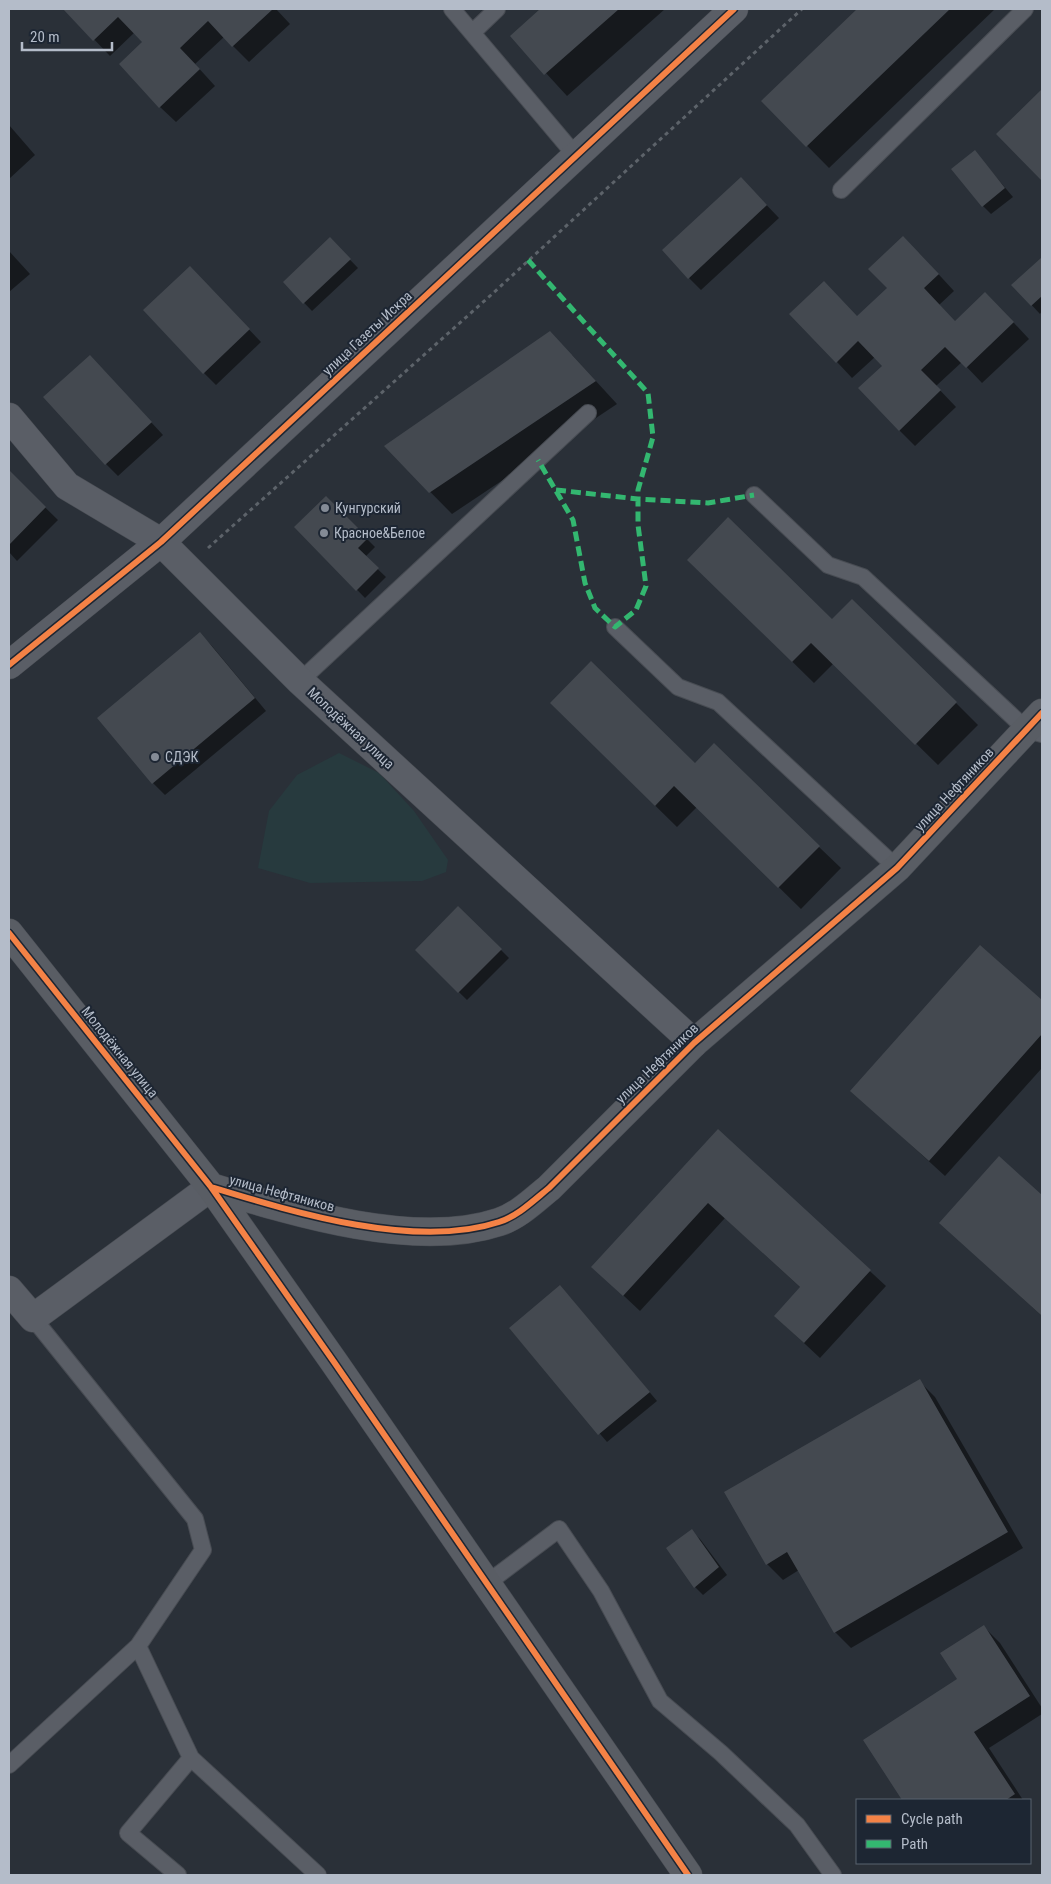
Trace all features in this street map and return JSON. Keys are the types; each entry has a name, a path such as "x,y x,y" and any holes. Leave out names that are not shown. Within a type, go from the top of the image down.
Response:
{"street":[{"name":"улица Газеты Искра","path":"9,665 161,542 734,9"},
{"name":"Молодёжная улица","path":"9,416 67,486 161,542 300,681 694,1043"},
{"name":"улица Нефтяников","path":"211,1187 328,1220 396,1230 437,1232 470,1230 501,1222 524,1208 549,1188 694,1043 897,868 1037,726"},
{"name":"Молодёжная улица","path":"9,934 211,1187 688,1875"},
{"path":"9,1290 33,1318 211,1187"}],"lane":[{"path":"452,9 576,156"},
{"path":"473,32 497,9"},
{"path":"840,190 1024,9"},
{"path":"300,681 588,413"},
{"path":"754,495 828,565 863,577 1037,726"},
{"path":"614,627 678,687 718,702 897,868"},
{"path":"9,1765 138,1646 203,1550 194,1519 33,1318"},
{"path":"486,1584 559,1529 601,1590 660,1700 721,1753 797,1825 833,1875"},
{"path":"138,1646 191,1758 318,1875"},
{"path":"178,1875 128,1833 191,1758"}],"path":[{"path":"186,567 491,295 802,9"}],"green space":[{"path":"339,753 379,773 414,811 448,860 446,872 422,881 310,883 258,868 269,811 297,775"}],"building":[{"path":"63,9 273,9 232,47 208,21 180,48 200,69 159,108 119,64 142,42 118,17 93,41"},
{"path":"540,9 619,9 544,75 510,36"},
{"path":"857,9 950,9 806,147 761,101"},
{"path":"1042,89 1042,181 996,134"},
{"path":"975,150 1005,188 982,207 951,169"},
{"path":"741,177 767,205 688,279 662,250"},
{"path":"903,236 939,274 924,288 955,321 985,292 1014,322 966,368 945,347 921,370 941,390 899,431 858,388 882,366 858,341 836,363 789,314 824,281 857,316 887,288 868,269"},
{"path":"330,237 351,259 303,304 283,282"},
{"path":"1041,258 1042,296 1031,306 1011,285"},
{"path":"190,266 250,329 203,374 143,310"},
{"path":"550,331 596,381 429,493 384,446"},
{"path":"90,355 152,422 105,465 43,397"},
{"path":"9,470 46,507 9,545"},
{"path":"326,496 368,538 358,548 379,568 356,591 294,527"},
{"path":"728,517 832,619 852,599 957,702 915,745 811,643 792,662 687,560"},
{"path":"200,632 255,698 152,784 97,718"},
{"path":"591,661 695,763 714,743 820,846 778,888 674,786 655,806 550,703"},
{"path":"458,906 502,949 458,993 415,950"},
{"path":"980,945 1042,1000 1042,1034 929,1161 850,1091"},
{"path":"718,1129 871,1270 804,1343 774,1316 800,1287 708,1203 623,1296 591,1267"},
{"path":"999,1156 1042,1195 1042,1316 939,1223"},
{"path":"560,1285 650,1392 598,1435 509,1328"},
{"path":"920,1379 1008,1532 834,1633 787,1552 766,1565 724,1492"},
{"path":"692,1529 719,1567 694,1588 666,1548"},
{"path":"984,1625 1030,1696 974,1732 1015,1794 1008,1799 901,1799 863,1740 957,1679 940,1653"}],"marked path":[{"path":"528,260 648,393 653,437 638,490 638,525 646,586 636,610 615,627 595,608 585,583 573,520 538,460"},
{"path":"556,490 638,499 708,503 754,495"}],"cycle path":[{"path":"9,665 161,542 734,9"},
{"path":"211,1187 316,1216 393,1230 430,1232 466,1230 499,1222 513,1216 549,1188 694,1043 897,868 1042,713"},
{"path":"9,933 211,1187 688,1875"}],"place":[{"name":"Кунгурский","path":"325,508"},
{"name":"Красное&Белое","path":"324,533"},
{"name":"СДЭК","path":"155,757"}]}
